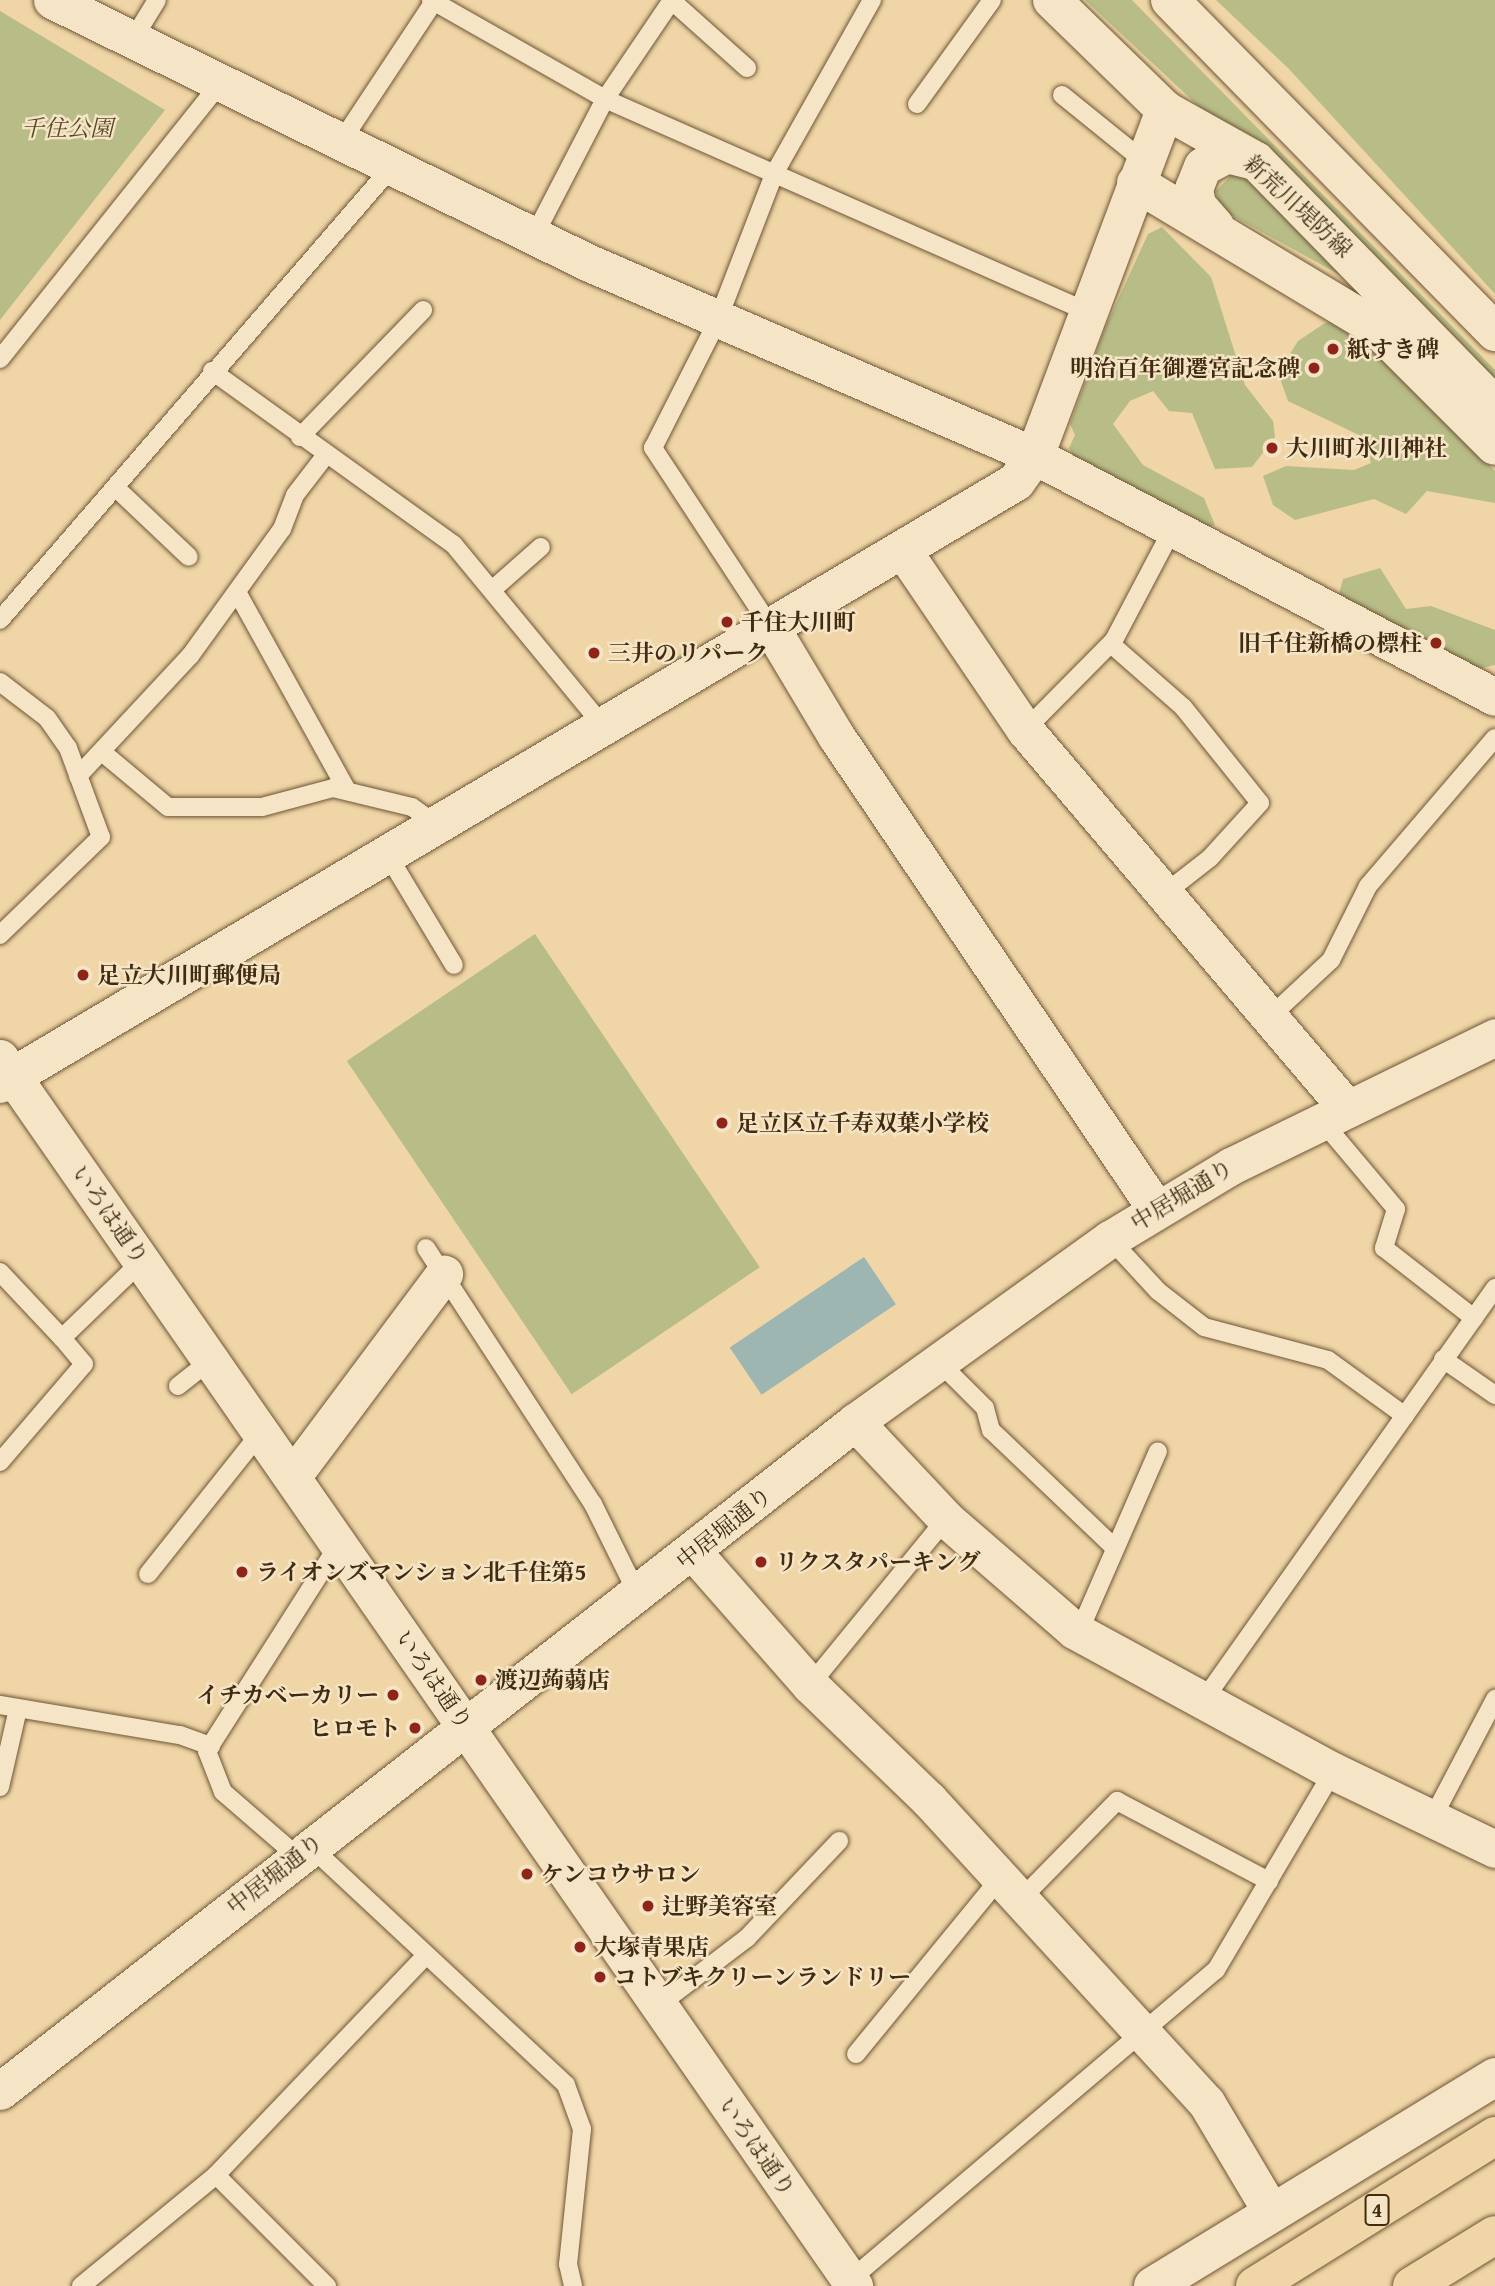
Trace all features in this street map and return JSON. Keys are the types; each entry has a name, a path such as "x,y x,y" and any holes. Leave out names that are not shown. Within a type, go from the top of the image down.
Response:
{"highway":[{"name":"4","path":"1257,2285 1495,2136"},
{"path":"1412,2286 1495,2235"}],"street":[{"path":"52,0 135,36 221,82 343,139 391,168 533,238 717,322 1035,456 1172,530 1495,696"},
{"name":"新荒川堤防線","path":"1052,0 1165,110 1256,161 1495,406"},
{"path":"1170,0 1495,332"},
{"path":"4,1073 389,857 604,727 904,552 1016,482 1035,456 1165,110"},
{"path":"1215,226 1197,205 1194,189 1203,167 1227,155 1256,161"},
{"path":"1140,172 1215,226 1376,327 1495,446"},
{"path":"904,552 1025,730 1164,894 1272,1015 1335,1115"},
{"path":"772,629 836,736 1156,1209"},
{"name":"中居堀通り","path":"0,2091 466,1725 639,1597 855,1422 1110,1239 1156,1209 1335,1115 1495,1037"},
{"name":"いろは通り","path":"4,1073 142,1261 852,2283"},
{"path":"292,1477 435,1261"},
{"path":"855,1422 946,1519 1034,1602 1079,1632 1333,1771 1495,1849"},
{"path":"694,1553 810,1685 1010,1889 1206,2102 1272,2213"},
{"path":"1153,2286 1495,2077"}],"lane":[{"path":"135,36 157,0"},
{"path":"533,238 605,99 671,0 747,68"},
{"path":"772,629 653,448 717,322 774,174 872,0"},
{"path":"917,104 992,0"},
{"path":"343,139 433,1 605,99 1088,312"},
{"path":"0,359 221,82"},
{"path":"1062,95 1140,172"},
{"path":"0,620 116,488 212,371 391,168"},
{"path":"300,438 423,310"},
{"path":"212,371 325,456 454,545 604,727"},
{"path":"78,776 190,656 237,593 325,456"},
{"path":"116,488 189,557"},
{"path":"1025,730 1111,644 1172,530"},
{"path":"492,590 541,547"},
{"path":"237,593 346,789"},
{"path":"1111,644 1183,707 1259,803 1210,858 1164,894"},
{"path":"0,682 47,718 78,776 101,837 0,935"},
{"path":"1272,1015 1331,960 1368,886 1495,738"},
{"path":"102,752 168,807 262,807 346,789 412,807 439,827"},
{"path":"389,857 454,965"},
{"path":"1335,1115 1396,1209 1384,1248 1474,1318"},
{"path":"1110,1239 1158,1292 1204,1327 1238,1341 1328,1360 1405,1416"},
{"path":"62,1338 142,1261"},
{"path":"435,1261 593,1504 639,1597"},
{"path":"0,1272 84,1364 0,1462"},
{"path":"1203,1701 1495,1288"},
{"path":"1443,1359 1495,1395"},
{"path":"178,1386 211,1360"},
{"path":"939,1362 985,1408 991,1430 1115,1548"},
{"path":"148,1574 261,1432"},
{"path":"1079,1632 1158,1451"},
{"path":"810,1685 946,1519"},
{"path":"338,1545 211,1746 223,1792 304,1851 426,1955 566,2085 582,2129 568,2264 573,2286"},
{"path":"1432,1819 1495,1699"},
{"path":"0,1787 9,1707 180,1735 211,1746"},
{"path":"852,2283 1216,1970 1333,1771"},
{"path":"856,2054 1010,1889 1117,1801 1269,1881"},
{"path":"659,2005 747,1938 839,1841"},
{"path":"81,2286 216,2175 426,1955"},
{"path":"216,2175 327,2286"}],"green space":[{"path":"1085,0 1132,0 1495,370 1495,383"},
{"path":"1216,0 1495,0 1495,294 1289,69"},
{"name":"千住公園","path":"0,11 165,110 0,320"},
{"path":"1237,169 1362,287 1220,209 1216,191"},
{"path":"1162,227 1211,277 1245,385 1273,421 1275,437 1252,467 1215,469 1192,413 1169,411 1153,391 1130,401 1113,424 1143,465 1204,498 1215,525 1204,528 1080,466 1069,448 1075,435 1070,424 1105,328 1148,234"},
{"path":"1345,320 1495,471 1495,503 1427,491 1406,514 1374,499 1295,520 1273,505 1263,476 1286,466 1354,470 1371,463 1363,437 1288,401 1278,373 1298,341 1325,323"},
{"path":"1380,568 1406,609 1431,606 1495,630 1495,665 1473,670 1338,598 1343,579"},
{"path":"535,934 760,1267 572,1394 347,1061"}],"water":[{"path":"864,1257 896,1304 762,1395 730,1348"}],"place":[{"name":"紙すき碑","path":"1333,349"},
{"name":"明治百年御遷宮記念碑","path":"1314,368"},
{"name":"大川町氷川神社","path":"1272,448"},
{"name":"千住大川町","path":"727,622"},
{"name":"旧千住新橋の標柱","path":"1436,643"},
{"name":"三井のリパーク","path":"594,653"},
{"name":"足立大川町郵便局","path":"83,975"},
{"name":"足立区立千寿双葉小学校","path":"722,1123"},
{"name":"リクスタパーキング","path":"761,1562"},
{"name":"ライオンズマンション北千住第5","path":"242,1572"},
{"name":"渡辺蒟蒻店","path":"481,1680"},
{"name":"イチカベーカリー","path":"393,1695"},
{"name":"ヒロモト","path":"415,1728"},
{"name":"ケンコウサロン","path":"527,1874"},
{"name":"辻野美容室","path":"648,1906"},
{"name":"大塚青果店","path":"580,1947"},
{"name":"コトブキクリーンランドリー","path":"600,1977"}]}
